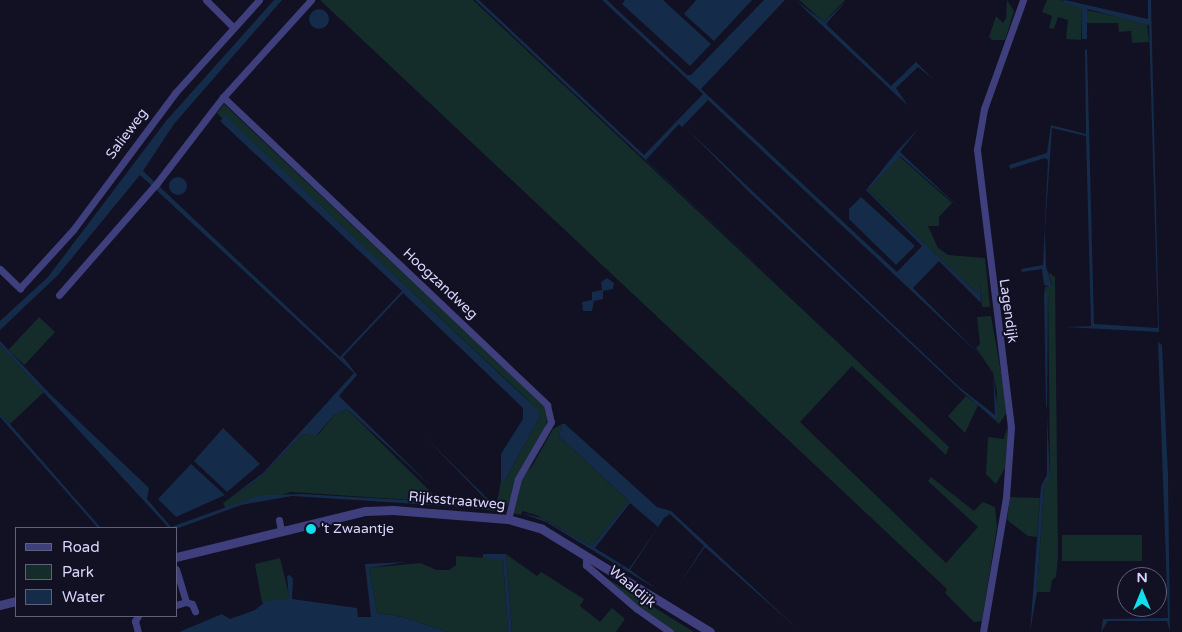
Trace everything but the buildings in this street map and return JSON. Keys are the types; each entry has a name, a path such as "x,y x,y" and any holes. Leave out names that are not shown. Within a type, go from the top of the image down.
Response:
{"street":[{"path":"206,0 233,27"},
{"name":"Salieweg","path":"0,268 20,288 73,230 174,93 259,0"},
{"path":"59,295 155,185 223,97 311,0"},
{"name":"Lagendijk","path":"984,632 1006,497 1011,428 977,149 984,109 1024,0"},
{"name":"Hoogzandweg","path":"223,97 547,405 551,422 518,479 508,519"},
{"name":"Rijksstraatweg","path":"178,556 281,530 380,510 508,519 542,529 710,632"},
{"path":"279,520 281,530"},
{"name":"Waaldijk","path":"586,556 586,564 637,609 670,632"},
{"path":"178,576 186,602"},
{"path":"2,606 15,601"},
{"path":"178,604 186,602 192,604 195,611"},
{"path":"137,617 135,621 138,632"}],"green space":[{"path":"320,0 473,0 949,447 946,455 852,366 800,422 946,563 978,527 928,481 931,477 974,511 983,502 995,507 997,527 982,621 974,622 945,593 947,589"},
{"path":"799,0 845,0 824,22"},
{"path":"1007,0 1014,11 1005,40 992,40 989,37 996,16 1003,23 1006,18"},
{"path":"1047,0 1060,0 1082,8 1081,40 1066,39 1068,20 1058,17 1054,29 1049,28 1052,16 1042,12"},
{"path":"1086,10 1147,23 1149,42 1132,43 1131,31 1119,32 1118,23 1087,23"},
{"path":"224,104 544,406 547,419 545,428 504,512 470,508 496,507 501,481 504,482 539,418 527,399 225,117 223,119 217,113"},
{"path":"899,156 952,203 939,217 939,226 928,226 938,248 948,255 985,258 990,307 982,307 980,284 979,295 868,190"},
{"path":"1048,272 1055,277 1058,557 1056,577 1052,580 1050,592 1037,592 1044,485 1050,473 1048,294 1044,293 1045,287 1052,285"},
{"path":"991,316 1008,411 999,424 995,420 997,392 993,373 976,348 980,344 977,317"},
{"path":"39,317 55,332 24,365 8,350"},
{"path":"0,345 44,392 10,424 0,413"},
{"path":"966,396 978,405 965,433 948,416"},
{"path":"347,409 441,502 291,492 226,509 223,503 258,480 303,434 318,435 334,415"},
{"path":"562,424 559,436 629,501 592,546 536,515 522,511 521,515 512,513 522,477 532,466 553,429"},
{"path":"1008,424 1005,468 996,484 986,474 988,437 1004,439"},
{"path":"1010,497 1040,498 1037,537 1028,536 1007,520"},
{"path":"1062,535 1142,535 1142,561 1062,561"},
{"path":"506,554 537,576 541,572 584,599 580,606 600,622 612,608 625,619 616,632 512,632"},
{"path":"456,556 503,559 508,632 447,632 403,617 377,613 369,568 420,563 437,570 449,570 456,565"},
{"path":"280,558 290,599 262,603 255,564"},
{"path":"600,574 694,632 672,632 645,613"}],"water":[{"path":"274,0 282,0 174,124 143,171 340,357 402,291 220,121 225,116 538,410 539,418 504,482 501,481 501,454 523,419 523,408 403,293 343,357 357,375 339,396 433,488 347,409 334,415 316,436 303,434 258,480 223,503 263,473 354,373 140,175 58,275 0,330 0,321 48,277 166,121"},
{"path":"475,0 479,0 644,155 703,94 602,0 607,0 687,75 691,75 764,0 785,0 701,89 897,272 922,246 866,190 898,150 919,128 900,152 962,210 900,156 868,190 978,294 980,283 981,303 939,261 913,288 982,357 708,100 682,127 679,124 646,160 950,446"},
{"path":"625,0 663,0 711,44 690,66 622,4"},
{"path":"696,0 752,0 714,41 684,14"},
{"path":"795,0 824,22 847,0 826,24 891,86 916,62 933,79 918,67 896,88 908,106"},
{"path":"1065,0 1148,19 1148,0 1151,0 1159,332 1064,327 1091,326 1086,136 1052,128 1045,230 1046,266 1052,287 1044,285 1042,269 1022,272 1021,269 1043,265 1048,160 1045,158 1010,169 1009,165 1047,153 1051,125 1086,134 1085,50 1087,49 1094,324 1158,328 1149,25 1087,9 1087,39 1082,39 1082,9 1060,1"},
{"path":"319,9 326,12 329,19 326,26 319,29 312,26 309,19 312,12"},
{"path":"686,128 959,387 995,415 993,373 998,418 995,420 959,389 749,192"},
{"path":"178,177 186,182 187,186 182,194 178,195 170,190 169,186 174,178"},
{"path":"861,197 915,246 896,265 849,219 849,209"},
{"path":"607,278 614,283 613,289 603,291 603,299 594,301 592,311 583,311 582,302 592,300 592,292 602,290 601,282"},
{"path":"1044,293 1048,293 1047,408 1046,406"},
{"path":"0,341 49,393 149,488 147,499 171,527 168,527 0,345"},
{"path":"1158,342 1162,345 1168,475 1170,632 1167,621 1108,621 1101,632 1103,619 1168,618"},
{"path":"0,413 100,527 97,527 0,417"},
{"path":"1047,416 1050,476 1044,485 1037,592 1030,632 1041,486 1047,475"},
{"path":"562,424 565,424 657,507 671,511 801,632 705,547 678,586 704,546 670,514 664,518 630,570 658,590 546,522 521,513 541,518 592,546 629,501 559,436","holes":["630,503 658,527 629,569 595,548"]},
{"path":"223,428 260,464 227,492 194,461"},
{"path":"422,434 496,507 463,507 292,496 241,505 178,528 171,527 260,495 303,494 491,505"},
{"path":"191,464 225,495 176,517 158,499"},
{"path":"483,554 506,554 512,632 508,632 503,560 483,558"},
{"path":"406,562 369,568 377,613 403,617 447,632 179,632 222,614 230,619 255,610 266,601 289,599 287,576 290,575 293,579 292,599 357,608 358,617 371,617 365,564"}],"place":[{"name":"'t Zwaantje","path":"311,529"}]}
